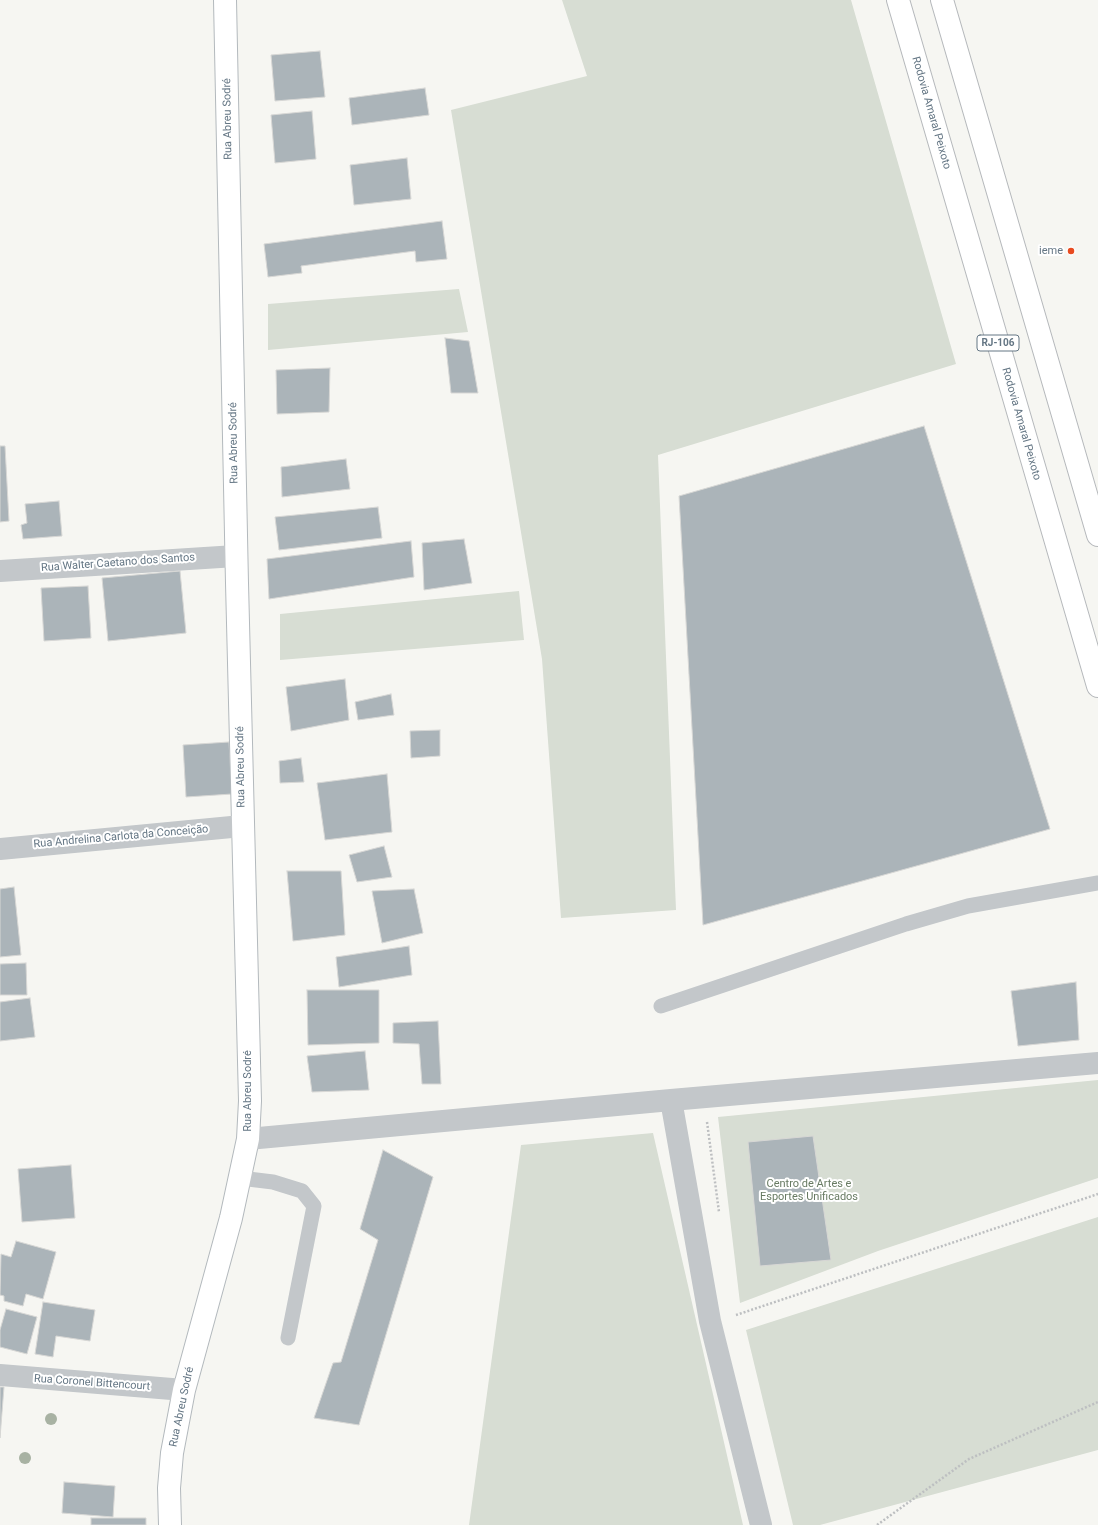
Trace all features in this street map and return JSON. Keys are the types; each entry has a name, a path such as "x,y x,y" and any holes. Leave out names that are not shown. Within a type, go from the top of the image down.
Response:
{"main road":[{"name":"Rua Abreu Sodré","path":"170,1525 169,1488 172,1453 184,1390 231,1218 240,1178 248,1139 250,1101 242,826 225,0"},
{"name":"Rodovia Amaral Peixoto","path":"898,0 1098,686"},
{"path":"942,0 1098,535"}],"street":[{"name":"Rua Walter Caetano dos Santos","path":"0,571 236,556"},
{"name":"Rua Andrelina Carlota da Conceição","path":"0,849 242,826"},
{"path":"248,1139 671,1100 1098,1064"},
{"path":"671,1100 710,1321 761,1525"},
{"name":"Rua Coronel Bittencourt","path":"0,1375 184,1390"}],"lane":[{"path":"661,1006 906,924 968,906 1098,883"},
{"path":"240,1178 273,1182 302,1191 314,1206 288,1338"}],"path":[{"path":"706,1116 720,1216"},
{"path":"733,1316 1098,1194"},
{"path":"877,1525 969,1459 1098,1402"}],"green space":[{"path":"562,0 851,0 956,364 658,455 676,910 561,918 542,659 451,110 587,76"},
{"path":"459,289 468,332 268,350 268,304"},
{"path":"519,591 524,640 280,660 280,614"},
{"name":"Centro de Artes e Esportes Unificados","path":"1098,1080 1098,1178 878,1251 740,1303 718,1117"},
{"path":"653,1133 743,1525 469,1525 521,1145"},
{"path":"1098,1217 1098,1450 820,1525 793,1525 746,1330"}],"building":[{"path":"320,51 325,97 275,101 271,55"},
{"path":"425,88 429,115 352,125 349,98"},
{"path":"312,111 316,159 275,163 271,115"},
{"path":"407,158 411,199 354,205 350,165"},
{"path":"442,221 447,259 416,262 415,251 301,266 302,273 268,277 264,244"},
{"path":"445,338 469,341 478,393 451,393"},
{"path":"330,368 329,412 277,414 276,370"},
{"path":"924,426 1050,829 703,925 679,496"},
{"path":"0,446 5,446 9,521 0,522"},
{"path":"346,459 350,489 282,497 281,467"},
{"path":"59,501 62,536 23,539 21,525 27,523 25,504"},
{"path":"378,507 382,538 279,550 275,517"},
{"path":"464,539 472,583 424,590 422,543"},
{"path":"411,541 414,577 269,599 267,559"},
{"path":"180,571 186,633 108,641 102,578"},
{"path":"88,586 91,638 44,641 41,588"},
{"path":"345,679 349,720 291,731 286,687"},
{"path":"391,694 394,715 358,720 355,702"},
{"path":"440,730 440,756 411,758 410,731"},
{"path":"229,742 232,794 186,797 183,745"},
{"path":"301,758 304,782 280,783 279,761"},
{"path":"387,774 392,832 325,840 317,783"},
{"path":"384,846 392,877 357,882 349,855"},
{"path":"287,871 341,871 345,935 293,941"},
{"path":"14,887 21,955 0,957 0,889"},
{"path":"414,889 423,933 382,943 372,891"},
{"path":"409,946 412,975 339,987 336,957"},
{"path":"26,963 27,995 0,995 0,964"},
{"path":"1076,982 1079,1040 1018,1046 1011,991"},
{"path":"307,990 379,990 379,1043 308,1045"},
{"path":"30,998 35,1037 0,1041 0,1002"},
{"path":"438,1021 441,1084 422,1084 419,1044 393,1043 393,1023"},
{"path":"365,1051 369,1090 312,1092 307,1056"},
{"path":"813,1136 831,1260 760,1266 748,1142"},
{"path":"383,1150 433,1177 359,1425 314,1418 333,1363 341,1362 378,1240 360,1229"},
{"path":"71,1165 75,1218 22,1222 18,1169"},
{"path":"16,1241 56,1252 43,1299 26,1294 23,1306 4,1301 4,1296 0,1295 1,1254 11,1257"},
{"path":"43,1302 95,1310 90,1341 56,1336 53,1357 35,1354"},
{"path":"6,1309 37,1317 27,1354 0,1347 0,1330"},
{"path":"0,1387 4,1387 0,1438"},
{"path":"64,1482 115,1486 113,1517 62,1513"},
{"path":"91,1518 146,1518 146,1525 91,1525"}],"place":[{"name":"ieme","path":"1071,251"}]}
